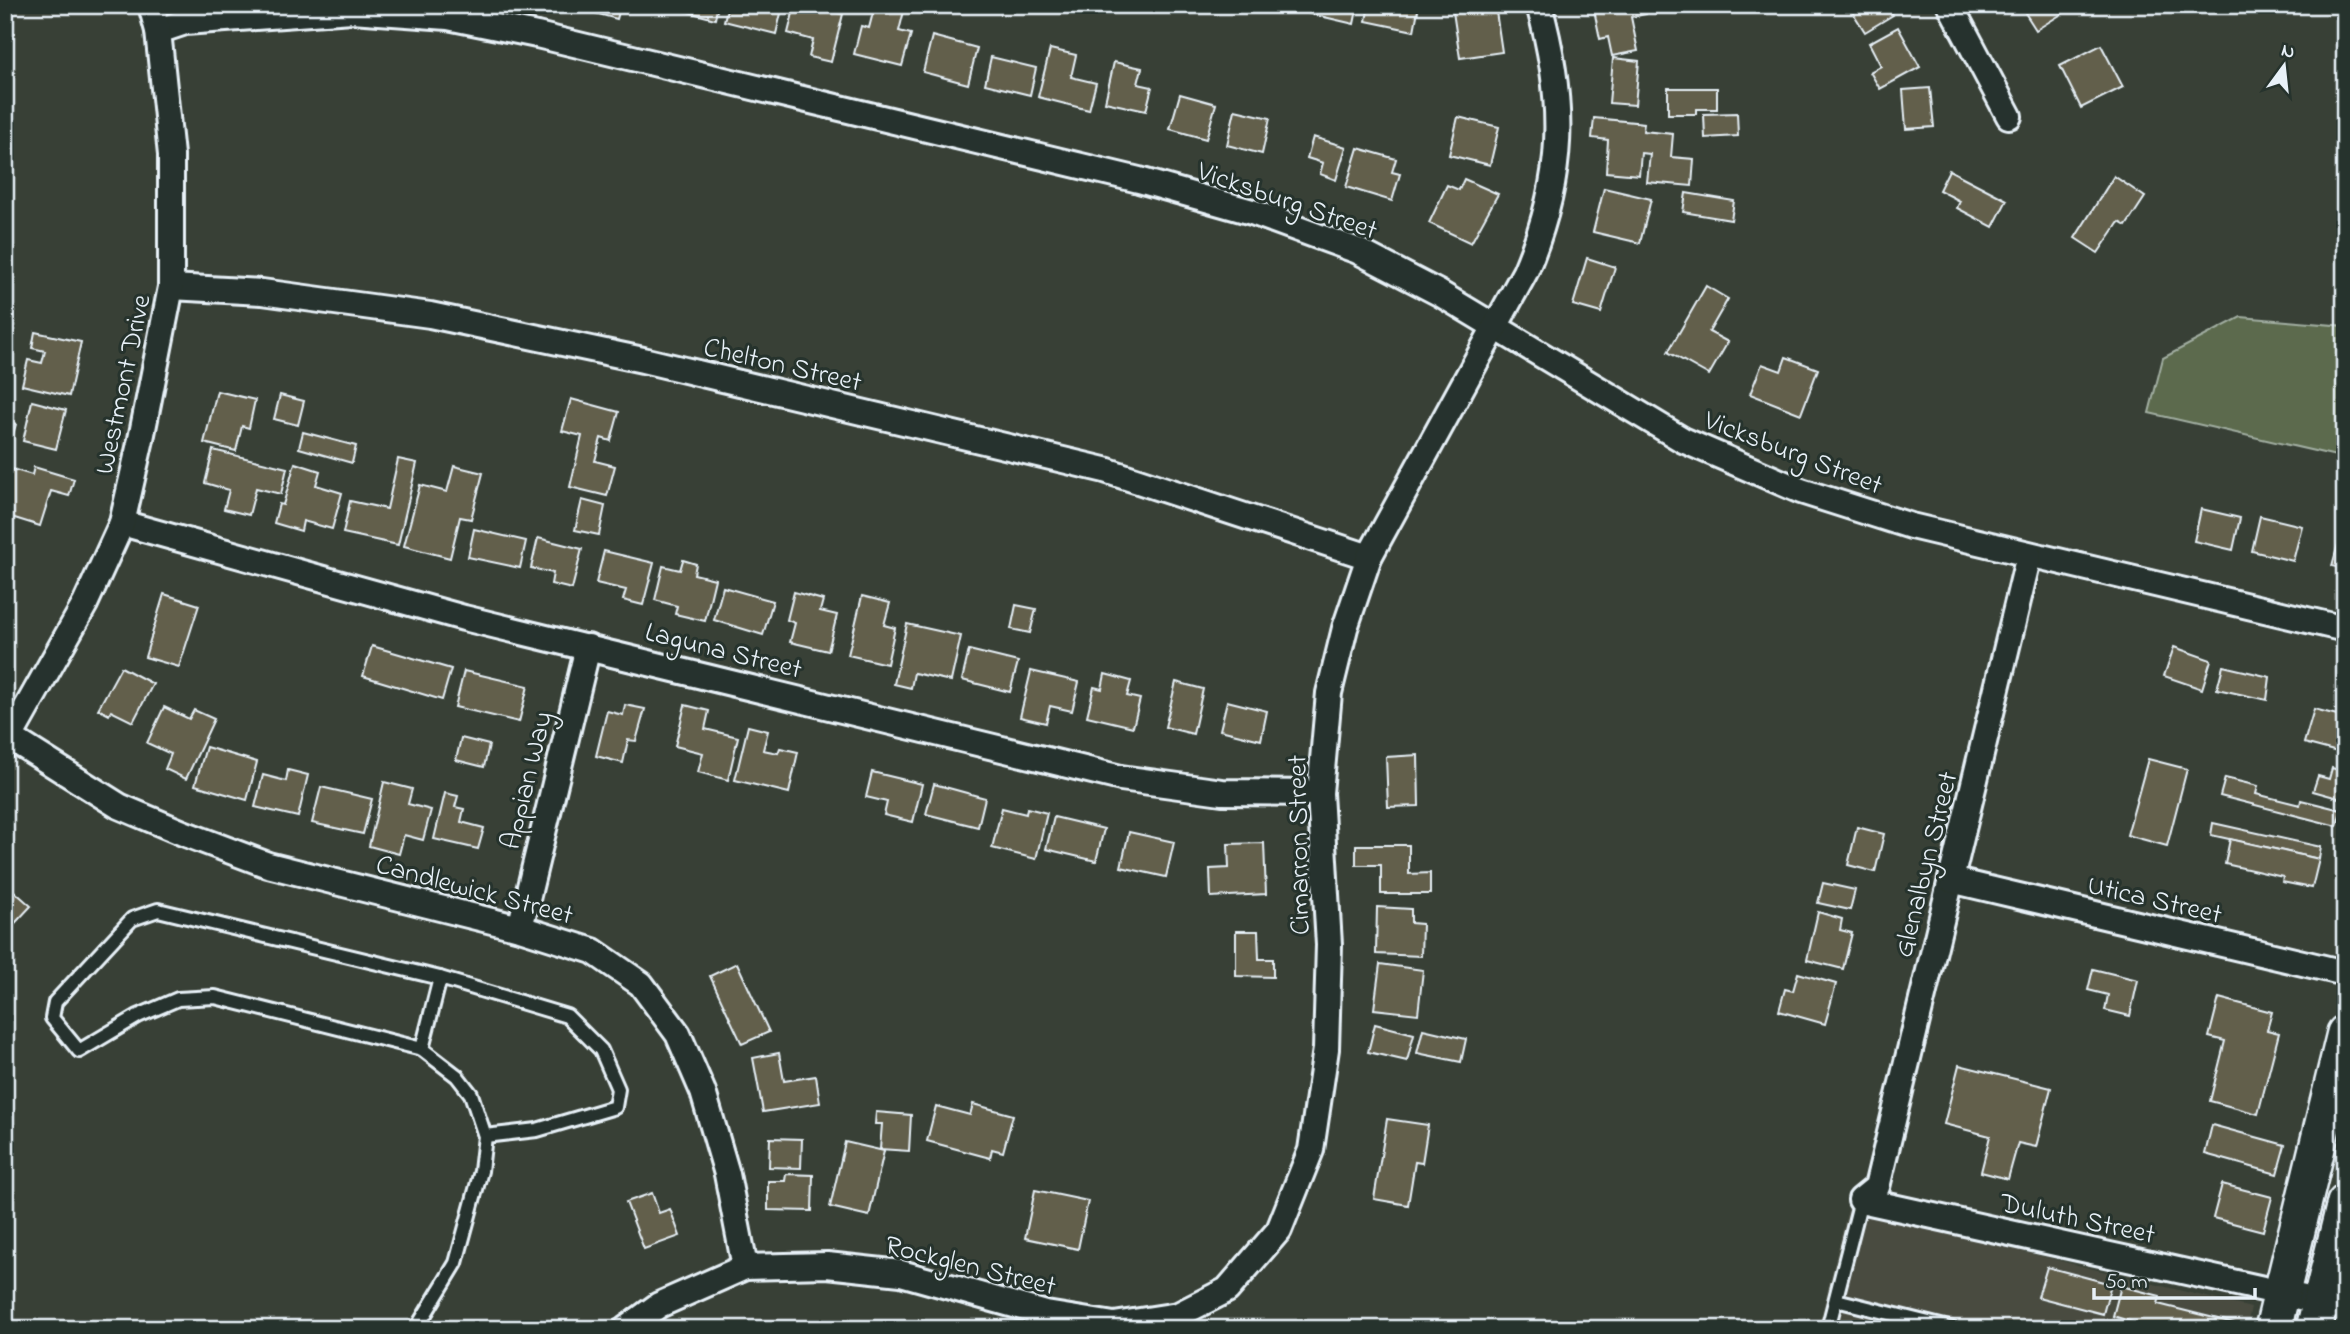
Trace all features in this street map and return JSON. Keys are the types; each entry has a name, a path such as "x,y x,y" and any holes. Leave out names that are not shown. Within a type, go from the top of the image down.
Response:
{"main road":[{"path":"2273,1329 2345,1033"},
{"path":"2326,1312 2345,1203"}],"street":[{"name":"Westmont Drive","path":"8,742 85,604 122,523 171,286 171,155 158,31 151,5"},
{"name":"Cimarron Street","path":"1149,1320 1178,1315 1227,1290 1279,1230 1311,1150 1326,1049 1329,945 1320,793 1329,693 1345,628 1369,557 1495,327 1541,234 1554,188 1559,130 1546,30 1539,5"},
{"path":"1950,5 2009,116"},
{"name":"Vicksburg Street","path":"158,31 185,22 352,10 448,17 537,35 1139,180 1252,212 1358,251 1495,327 1683,440 1789,486 1910,526 2345,629"},
{"name":"Chelton Street","path":"171,286 262,292 430,315 643,360 1105,470 1369,557"},
{"name":"Laguna Street","path":"122,523 464,618 1121,778 1222,792 1320,793"},
{"name":"Glenalbyn Street","path":"1869,1194 1951,880 2029,555"},
{"name":"Appian Way","path":"520,928 588,647"},
{"name":"Candlewick Street","path":"8,742 119,806 268,865 520,928 593,951 641,984 678,1034 703,1092 727,1174 745,1267"},
{"name":"Utica Street","path":"1951,880 2345,973"},
{"name":"Duluth Street","path":"1869,1194 2281,1291 2326,1312"},
{"name":"Rockglen Street","path":"626,1329 659,1305 745,1267 827,1265 901,1273 1046,1314 1114,1325 1149,1320"}],"lane":[{"path":"416,1329 460,1252 481,1171 485,1136 471,1094 457,1076 422,1049 215,997 178,999 138,1016 79,1051 52,1018 55,1002 132,919 158,910 440,978 567,1016 601,1050 618,1089 615,1107 537,1130 485,1136"},
{"path":"422,1049 440,978"},
{"path":"1828,1329 1869,1194"},
{"path":"1836,1300 1953,1329"}],"shaded area":[{"path":"1848,1208 2251,1308 2246,1329 1818,1329"}],"green space":[{"path":"2241,317 2345,326 2345,458 2149,413 2163,358"}],"building":[{"path":"597,5 621,5 617,19 595,13"},
{"path":"661,5 718,5 715,19"},
{"path":"728,5 783,5 776,34 724,21"},
{"path":"795,5 843,14 831,62 809,57 813,40 788,33"},
{"path":"875,5 904,11 899,31 911,34 902,66 854,54 861,26 869,28"},
{"path":"1309,5 1358,5 1354,24 1307,13"},
{"path":"1369,5 1419,5 1414,31 1366,21"},
{"path":"1452,5 1495,5 1502,52 1460,58"},
{"path":"1593,5 1644,5 1646,14 1631,17 1638,51 1612,56 1608,37 1600,39"},
{"path":"1848,5 1887,5 1893,15 1865,32"},
{"path":"2020,5 2072,5 2073,7 2036,30"},
{"path":"1898,27 1920,67 1880,89 1870,72 1881,66 1869,43"},
{"path":"932,36 977,48 968,84 923,72"},
{"path":"2101,45 2123,87 2081,108 2060,66"},
{"path":"1050,49 1076,55 1071,77 1096,83 1089,110 1038,97"},
{"path":"991,57 1036,68 1030,95 985,84"},
{"path":"1613,58 1639,61 1635,105 1609,103"},
{"path":"1114,62 1142,68 1138,84 1152,87 1146,111 1105,102"},
{"path":"1668,88 1717,88 1717,109 1696,109 1696,114 1668,114"},
{"path":"1930,88 1934,127 1906,129 1903,90"},
{"path":"1180,94 1216,104 1206,139 1170,129"},
{"path":"1235,110 1270,118 1262,154 1227,145"},
{"path":"1737,113 1738,136 1705,138 1704,114"},
{"path":"1458,117 1499,127 1490,165 1449,155"},
{"path":"1594,118 1644,123 1643,131 1673,134 1671,157 1694,159 1692,186 1647,182 1650,154 1641,153 1639,175 1606,172 1608,140 1592,138"},
{"path":"1313,137 1346,147 1336,180 1320,174 1323,163 1307,158"},
{"path":"1358,148 1396,159 1392,172 1400,174 1392,201 1346,187"},
{"path":"1949,170 2007,200 1993,227 1957,208 1960,201 1939,190"},
{"path":"2114,176 2145,197 2126,226 2119,222 2098,253 2075,238"},
{"path":"1464,179 1498,194 1471,243 1429,223 1447,185 1459,190"},
{"path":"1604,188 1651,199 1640,243 1593,232"},
{"path":"1686,193 1734,201 1731,220 1683,212"},
{"path":"1587,258 1615,267 1601,313 1573,305"},
{"path":"1706,286 1728,299 1709,332 1728,342 1709,375 1668,352"},
{"path":"35,332 81,342 69,396 22,385 28,360 42,363 45,351 32,348"},
{"path":"1786,357 1818,369 1801,414 1750,394 1762,364 1781,371"},
{"path":"217,391 255,400 249,428 242,426 236,451 204,443"},
{"path":"280,395 304,401 298,425 274,419"},
{"path":"571,399 619,412 611,441 601,438 595,461 615,466 607,496 570,487 582,436 562,431"},
{"path":"32,401 66,410 56,449 23,441"},
{"path":"5,421 16,424 9,449 5,448"},
{"path":"303,432 356,446 352,463 299,448"},
{"path":"213,450 287,468 281,494 256,488 249,515 224,509 229,490 205,483"},
{"path":"398,459 417,463 398,545 343,533 350,501 387,509"},
{"path":"295,463 320,471 316,485 342,493 332,529 303,521 301,531 274,523 279,504 283,505"},
{"path":"454,466 483,473 471,519 460,517 450,558 404,546 420,485 447,492"},
{"path":"5,467 32,475 34,467 74,479 69,496 51,491 40,526 5,515"},
{"path":"582,500 605,506 599,535 575,530"},
{"path":"2201,509 2240,518 2233,550 2194,541"},
{"path":"2260,516 2302,526 2293,561 2252,551"},
{"path":"2345,519 2345,569 2332,566"},
{"path":"474,529 526,541 520,568 468,557"},
{"path":"538,538 582,549 572,589 551,584 553,573 531,568"},
{"path":"604,551 654,563 643,605 623,600 626,590 596,583"},
{"path":"683,560 696,564 694,574 715,579 705,621 675,614 677,606 655,600 663,566 680,570"},
{"path":"723,587 773,601 763,635 714,620"},
{"path":"794,592 823,600 820,611 837,615 828,651 790,642 795,623 787,620"},
{"path":"164,594 199,605 179,667 145,657"},
{"path":"862,596 890,603 884,625 895,628 887,664 848,655"},
{"path":"1016,605 1036,609 1030,633 1011,629"},
{"path":"907,624 961,636 951,681 914,673 911,688 894,684"},
{"path":"372,646 451,669 442,700 363,676"},
{"path":"2174,647 2211,660 2202,689 2164,676"},
{"path":"969,650 1018,662 1010,692 962,680"},
{"path":"2223,666 2270,677 2267,700 2217,689"},
{"path":"121,667 153,684 133,722 111,711 109,715 98,709"},
{"path":"464,671 528,686 519,722 455,707"},
{"path":"1031,671 1079,682 1072,711 1050,706 1046,723 1020,717"},
{"path":"1105,674 1131,681 1127,696 1140,699 1133,727 1087,716 1094,687 1102,689"},
{"path":"1176,682 1203,689 1193,734 1165,727"},
{"path":"1227,701 1267,711 1261,740 1220,730"},
{"path":"625,705 645,709 636,741 628,740 623,763 596,756 607,711 623,715"},
{"path":"685,705 709,711 705,729 738,737 728,780 698,772 703,753 675,746"},
{"path":"164,707 189,719 194,710 214,719 186,779 165,769 171,754 147,743"},
{"path":"2314,709 2345,717 2345,754 2304,743"},
{"path":"748,726 768,731 763,750 778,753 780,748 798,752 789,793 735,780"},
{"path":"461,738 489,745 484,767 456,760"},
{"path":"206,747 257,762 247,800 195,785"},
{"path":"1418,755 1419,806 1388,807 1386,757"},
{"path":"2148,759 2187,769 2167,846 2127,835"},
{"path":"2332,768 2345,772 2345,800 2313,791 2318,776 2329,779"},
{"path":"288,770 308,775 298,817 255,807 263,775 286,781"},
{"path":"872,772 922,784 913,822 884,815 887,802 866,797"},
{"path":"2225,778 2258,786 2256,794 2300,805 2301,800 2341,810 2337,826 2220,796"},
{"path":"384,782 412,789 408,804 431,810 423,840 404,835 399,854 369,846"},
{"path":"934,784 985,798 978,827 926,814"},
{"path":"321,787 372,799 363,834 312,823"},
{"path":"445,793 458,796 455,807 464,809 461,822 484,828 478,849 434,839"},
{"path":"1002,808 1026,814 1027,808 1047,813 1036,859 992,848"},
{"path":"1054,817 1104,829 1096,861 1046,849"},
{"path":"2213,823 2321,847 2319,859 2211,835"},
{"path":"1857,827 1884,834 1875,872 1848,865"},
{"path":"1129,832 1174,842 1166,877 1121,867"},
{"path":"2230,839 2319,859 2312,888 2282,882 2283,877 2225,864"},
{"path":"1264,843 1266,894 1211,897 1210,869 1229,868 1228,844"},
{"path":"1356,845 1409,845 1409,874 1430,873 1430,894 1381,894 1381,865 1356,865"},
{"path":"5,883 31,906 5,934"},
{"path":"1823,883 1855,890 1850,910 1818,903"},
{"path":"1377,907 1411,909 1411,923 1422,924 1421,956 1376,954"},
{"path":"1818,912 1842,919 1840,930 1852,933 1843,969 1807,960"},
{"path":"1236,931 1258,931 1259,959 1273,959 1273,977 1236,976"},
{"path":"737,963 769,1032 742,1044 710,976"},
{"path":"1380,964 1423,970 1418,1014 1374,1009"},
{"path":"2093,969 2138,980 2130,1016 2105,1010 2108,995 2088,990"},
{"path":"1798,973 1836,984 1825,1024 1779,1011 1785,989 1793,991"},
{"path":"2219,998 2272,1012 2267,1030 2279,1033 2258,1114 2210,1101 2225,1041 2209,1037"},
{"path":"1375,1024 1414,1034 1407,1061 1368,1052"},
{"path":"1423,1029 1466,1039 1461,1062 1417,1053"},
{"path":"779,1053 784,1081 816,1076 820,1103 763,1112 753,1058"},
{"path":"1959,1065 2051,1088 2036,1147 2018,1143 2008,1179 1981,1172 1990,1136 1944,1124"},
{"path":"973,1104 1013,1115 1003,1152 992,1149 990,1158 927,1141 936,1106 970,1115"},
{"path":"876,1112 911,1115 909,1151 880,1149 882,1124 875,1124"},
{"path":"1387,1119 1428,1125 1422,1163 1415,1162 1408,1205 1374,1199"},
{"path":"2212,1125 2285,1145 2277,1174 2205,1154"},
{"path":"770,1138 802,1139 801,1168 769,1167"},
{"path":"845,1142 884,1151 869,1216 830,1207"},
{"path":"786,1174 813,1175 812,1211 768,1210 768,1181 785,1181"},
{"path":"2222,1184 2272,1197 2263,1231 2213,1218"},
{"path":"1035,1190 1088,1201 1078,1249 1025,1238"},
{"path":"652,1193 659,1213 670,1209 680,1236 644,1249 626,1202"},
{"path":"2047,1267 2111,1284 2103,1314 2038,1297"},
{"path":"2121,1286 2160,1296 2158,1304 2234,1323 2232,1329 2156,1329 2113,1316"},
{"path":"770,1322 771,1329 738,1329"},
{"path":"872,1322 898,1329 871,1329"}]}
